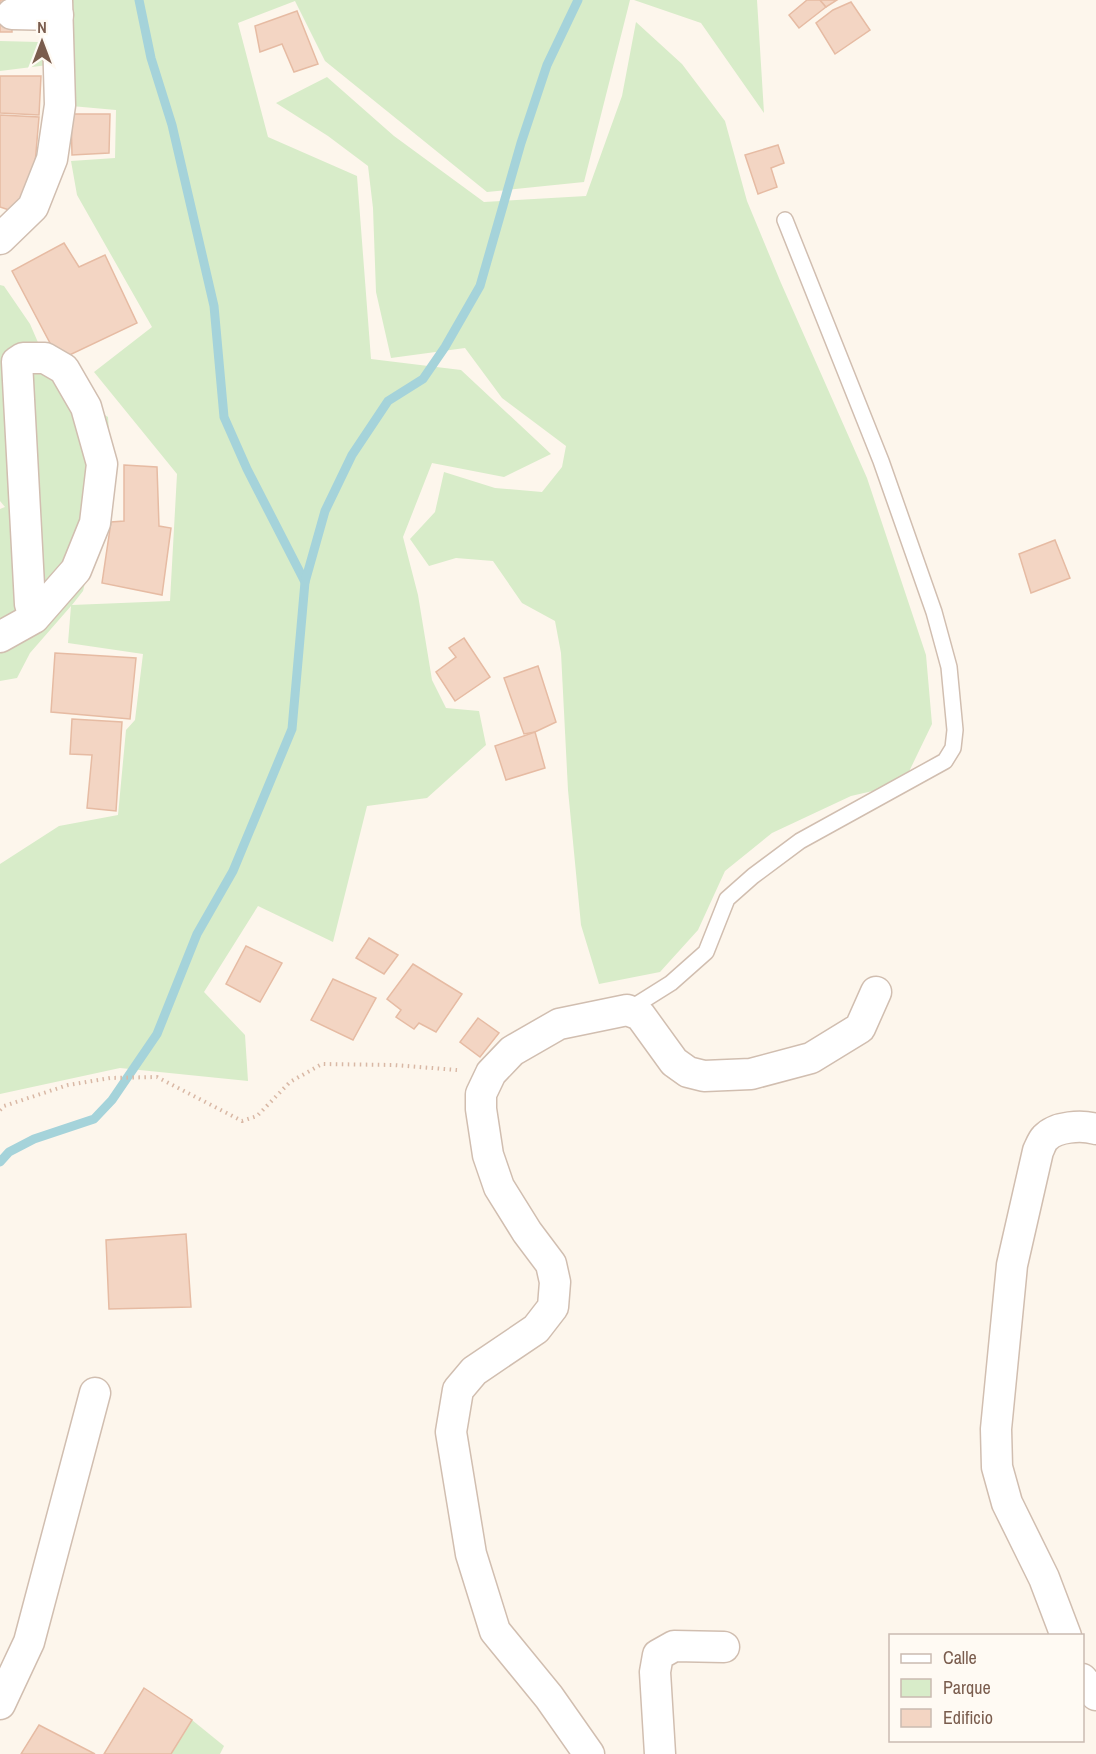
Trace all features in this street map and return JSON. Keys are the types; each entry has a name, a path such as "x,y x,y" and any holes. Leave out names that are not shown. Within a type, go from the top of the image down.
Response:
{"street":[{"path":"0,239 33,207 52,159 60,105 57,8 12,14"},
{"path":"0,637 34,618 76,570 95,523 102,464 86,407 64,369 45,358 23,358 17,362 30,604 34,618"},
{"path":"589,1754 549,1697 495,1631 471,1554 451,1432 458,1390 474,1371 536,1329 553,1307 555,1282 551,1264 527,1232 499,1187 488,1155 481,1110 481,1094 491,1073 512,1051 559,1024 627,1010 640,1015 674,1062 688,1072 704,1076 751,1074 810,1058 860,1028 876,992"},
{"path":"1066,1634 1044,1578 1007,1503 997,1467 996,1429 1012,1265 1038,1151 1045,1138 1057,1131 1083,1125 1096,1129"},
{"path":"0,1704 29,1642 95,1393"},
{"path":"660,1754 655,1672 658,1655 674,1646 724,1647"},
{"path":"1084,1680 1096,1695"}],"lane":[{"path":"627,1010 671,983 706,952 727,898 753,876 800,841 945,761 953,748 955,730 949,667 934,612 881,461 785,220"}],"path":[{"path":"0,1110 4,1106 68,1084 110,1078 158,1077 242,1121 257,1116 290,1082 322,1064 394,1065 491,1073"}],"green space":[{"path":"57,0 630,0 584,182 487,192 325,61 295,1 238,23 268,137 357,176 371,359 461,370 551,454 504,477 432,463 403,537 418,595 432,680 446,708 479,711 486,745 427,798 367,806 333,942 258,906 204,992 245,1035 248,1081 120,1068 0,1094 0,864 59,826 118,815 126,730 135,720 143,654 68,643 71,606 30,653 17,678 0,681 0,509 5,507 0,501 0,285 4,286 30,324 57,386 108,417 112,475 83,591 72,605 170,601 177,474 94,372 152,327 77,195 71,161 115,158 116,110 60,105"},
{"path":"634,0 757,0 764,113 701,23"},
{"path":"636,22 682,64 725,121 747,201 867,478 926,655 932,724 903,784 851,796 772,833 725,871 698,930 660,972 599,984 581,925 568,790 561,653 555,621 522,603 493,561 456,558 429,566 410,539 435,512 444,472 495,488 542,492 562,467 566,446 502,398 465,348 391,358 376,292 373,208 368,166 328,136 276,103 327,77 394,136 484,202 586,196 622,96"},
{"path":"0,41 39,42 48,65 0,71"},
{"path":"192,1720 224,1746 220,1754 171,1754"}],"building":[{"path":"0,0 12,0 12,32 0,32"},
{"path":"807,0 820,0 826,7 799,28 789,15"},
{"path":"820,0 837,0 826,7"},
{"path":"851,2 870,30 835,54 816,23 833,10"},
{"path":"297,11 318,64 294,72 282,44 260,52 255,26"},
{"path":"0,76 41,76 39,115 0,113"},
{"path":"71,114 110,114 109,153 72,155"},
{"path":"0,115 39,117 35,164 18,213 0,207"},
{"path":"778,145 784,163 771,168 777,187 758,194 745,155"},
{"path":"64,243 79,267 105,255 137,323 59,360 12,271"},
{"path":"124,465 157,467 159,526 171,528 162,595 102,583 111,522 124,521"},
{"path":"1055,540 1070,578 1031,593 1019,554"},
{"path":"464,638 490,677 455,701 436,672 456,657 449,648"},
{"path":"55,653 136,658 130,719 51,712"},
{"path":"538,666 556,722 535,732 524,734 504,678"},
{"path":"72,719 122,722 116,811 87,808 92,755 70,754"},
{"path":"535,732 545,768 506,780 495,746"},
{"path":"369,938 398,955 384,974 356,958"},
{"path":"246,946 282,963 260,1002 226,984"},
{"path":"413,964 462,994 436,1032 419,1023 414,1029 396,1017 401,1010 387,999"},
{"path":"333,979 376,998 353,1040 311,1020"},
{"path":"478,1018 499,1033 480,1057 460,1042"},
{"path":"186,1234 191,1307 109,1309 106,1240"},
{"path":"144,1688 192,1720 171,1754 104,1754"},
{"path":"39,1725 95,1754 21,1754"}],"waterway":[{"path":"139,0 151,58 172,125 214,306 224,417 247,469 305,582"},
{"path":"0,1162 9,1152 34,1139 94,1119 112,1100 157,1034 197,934 233,871 292,729 305,582 325,511 352,455 388,401 423,379 445,347 480,286 521,143 547,65 578,0"}]}
